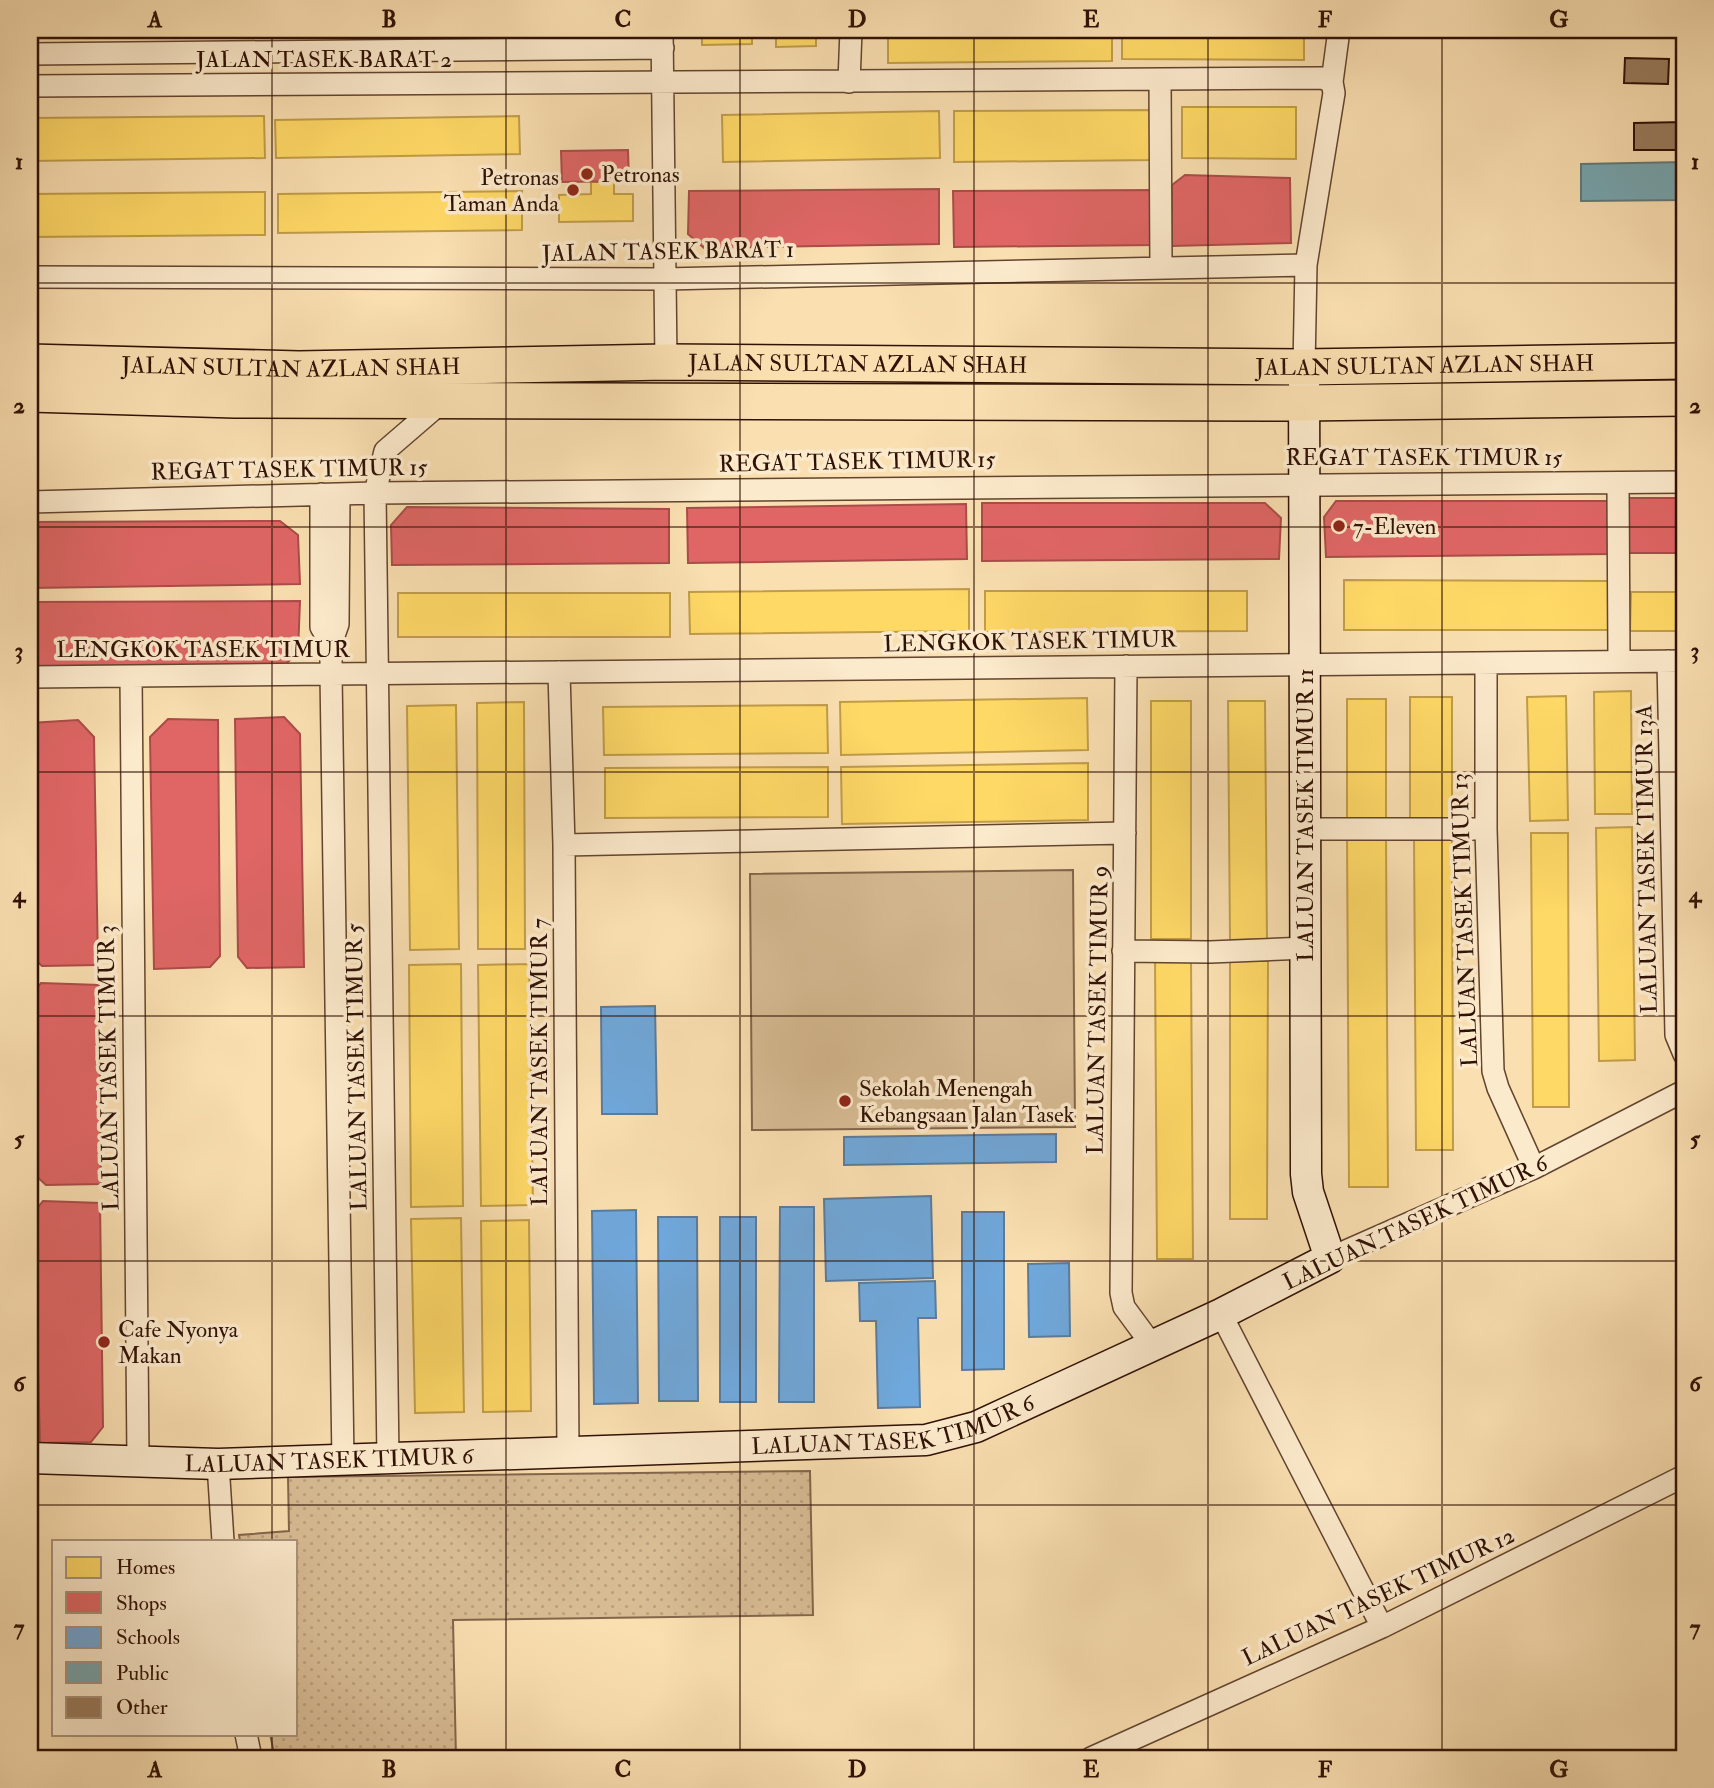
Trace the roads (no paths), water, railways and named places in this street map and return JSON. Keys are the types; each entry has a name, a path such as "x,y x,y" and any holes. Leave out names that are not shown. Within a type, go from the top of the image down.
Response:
{"main road":[{"name":"JALAN SULTAN AZLAN SHAH","path":"30,362 299,369 666,362 1304,367 1684,360"},
{"name":"JALAN SULTAN AZLAN SHAH","path":"30,394 235,400 443,401 1304,403 1684,398"}],"street":[{"path":"849,82 851,30"},
{"path":"1304,367 1306,265 1334,93 1332,82 1339,30"},
{"path":"30,54 662,39 666,362"},
{"name":"JALAN TASEK BARAT 2","path":"30,86 1322,78 1332,82"},
{"path":"1160,80 1161,268"},
{"name":"JALAN TASEK BARAT 1","path":"30,277 665,279 1306,265"},
{"name":"LALUAN TASEK TIMUR 11","path":"1304,367 1306,1174 1308,1192 1330,1258"},
{"name":"LENGKOK TASEK TIMUR","path":"377,675 375,492 385,451 443,401"},
{"name":"REGAT TASEK TIMUR 15","path":"30,502 375,492 1684,482"},
{"path":"1618,483 1619,661"},
{"path":"330,494 321,627 331,645 343,1461"},
{"name":"LENGKOK TASEK TIMUR","path":"30,677 1676,661"},
{"name":"LALUAN TASEK TIMUR 13A","path":"1676,661 1676,1035 1684,1054"},
{"name":"LALUAN TASEK TIMUR 13","path":"1486,663 1486,828 1493,1070 1498,1088 1534,1168"},
{"name":"LALUAN TASEK TIMUR 9","path":"1126,666 1121,1293 1124,1307 1152,1345"},
{"name":"LALUAN TASEK TIMUR 7","path":"559,672 564,845 568,1452"},
{"name":"LALUAN TASEK TIMUR 5","path":"377,675 388,1459"},
{"name":"LALUAN TASEK TIMUR 3","path":"131,676 138,1459"},
{"path":"1305,829 1486,828"},
{"path":"564,845 1125,833"},
{"path":"1123,951 1210,952 1306,948"},
{"name":"LALUAN TASEK TIMUR 6","path":"30,1458 138,1459 218,1464 926,1440 976,1427 1221,1314 1330,1258 1534,1168 1684,1091"},
{"path":"1221,1314 1382,1627"},
{"path":"218,1464 223,1540"},
{"name":"LALUAN TASEK TIMUR 12","path":"1091,1758 1382,1627 1684,1476"},
{"path":"246,1736 251,1758"}],"place":[{"name":"Petronas","path":"587,174"},
{"name":"Petronas Taman Anda","path":"573,190"},
{"name":"7-Eleven","path":"1339,526"},
{"name":"Sekolah Menengah Kebangsaan Jalan Tasek","path":"845,1101"},
{"name":"Cafe Nyonya Makan","path":"104,1342"}]}
